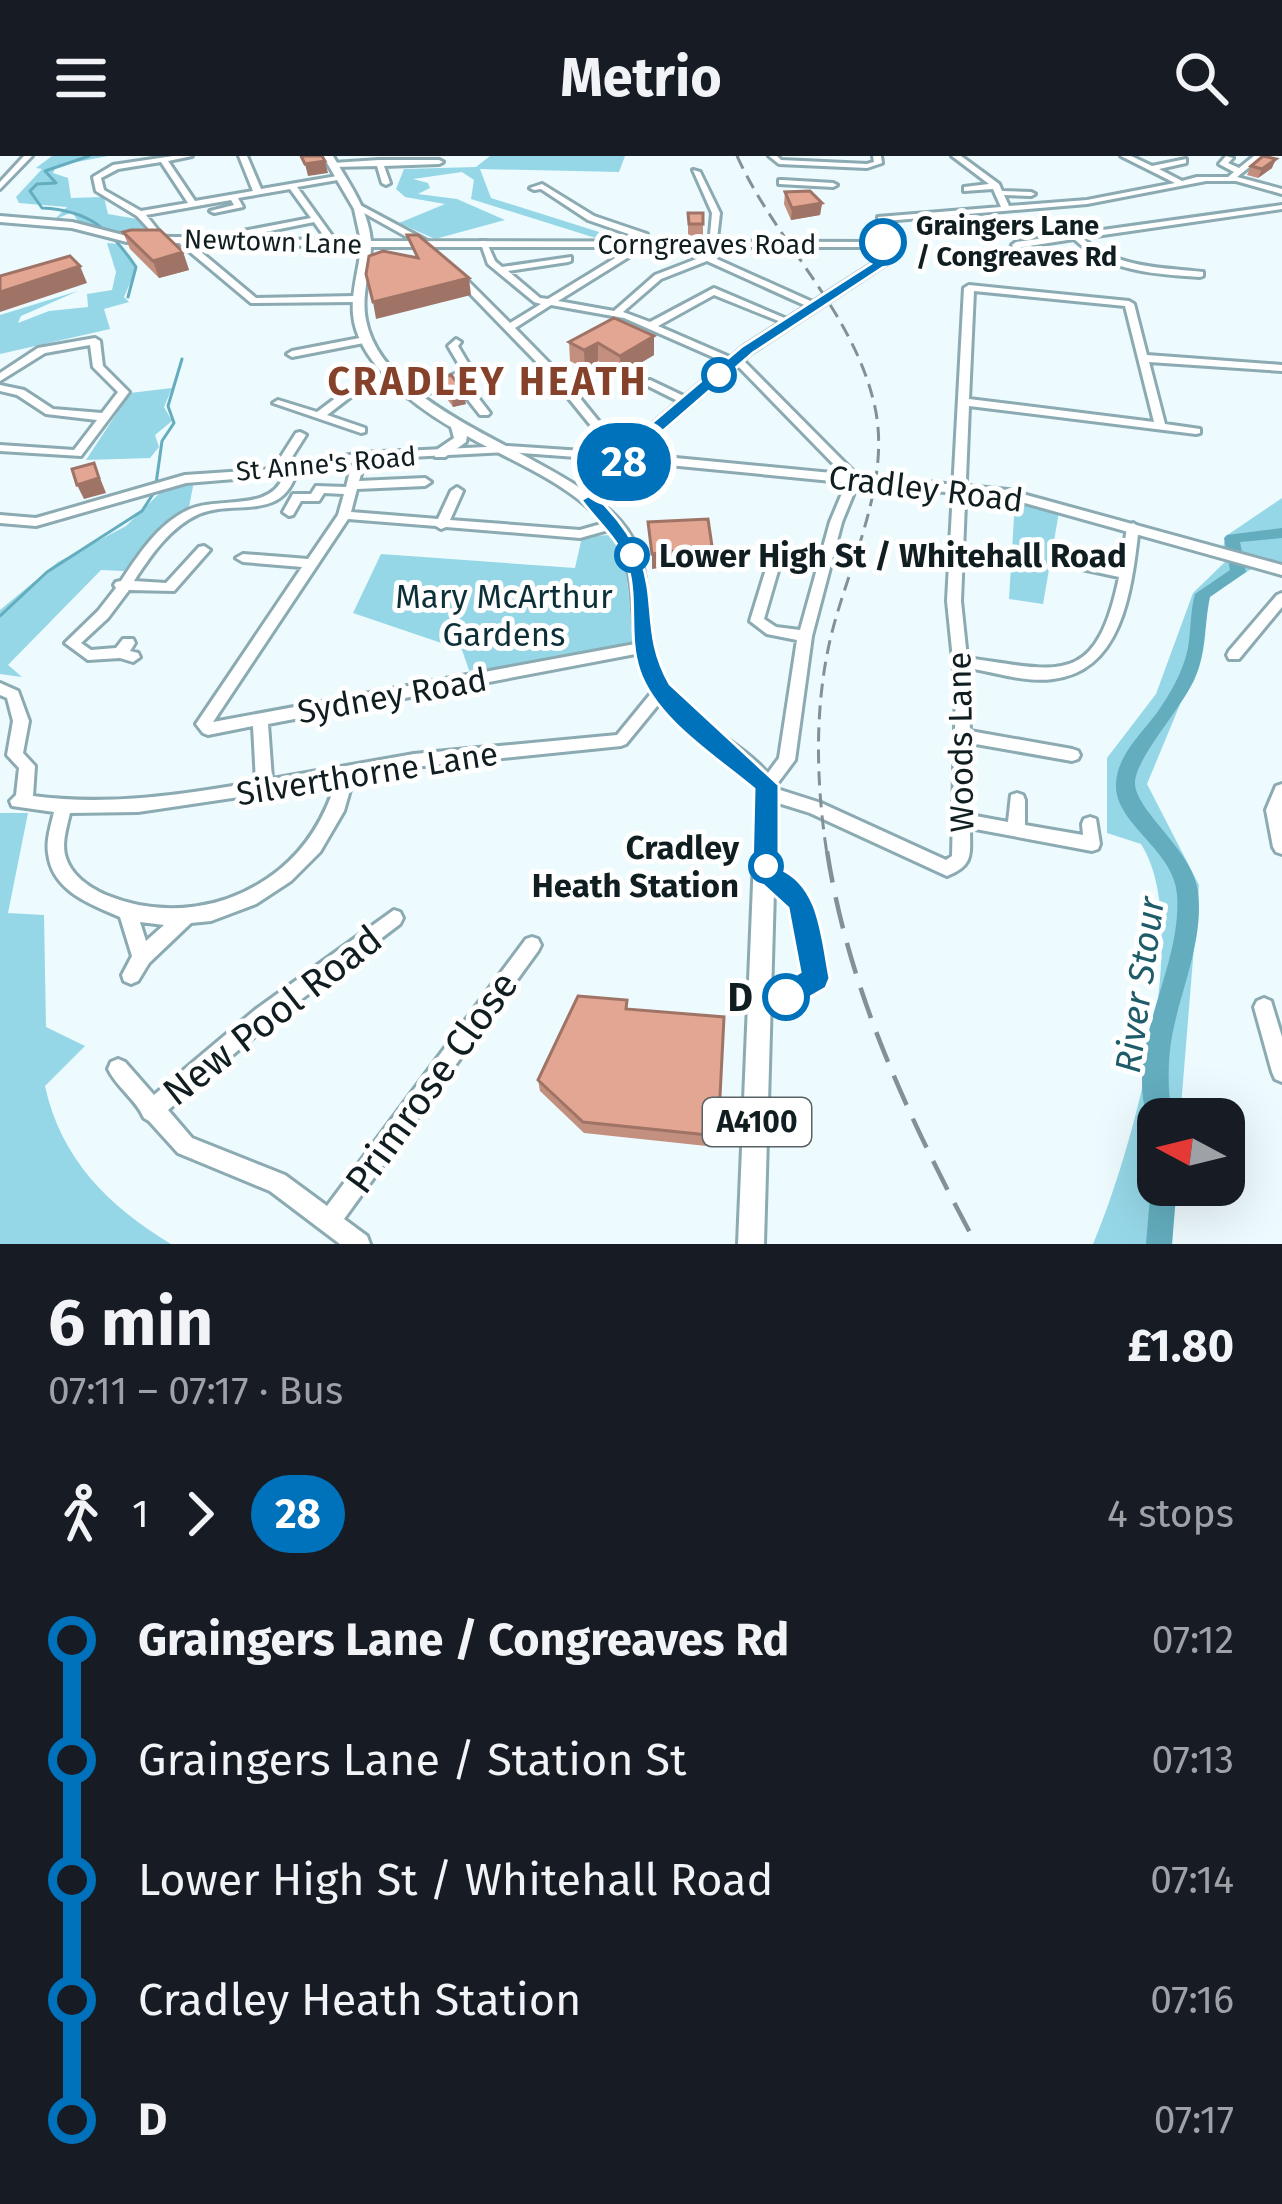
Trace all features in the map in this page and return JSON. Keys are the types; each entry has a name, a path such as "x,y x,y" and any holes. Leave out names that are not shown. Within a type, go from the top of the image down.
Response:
{"main road":[{"path":"330,160 359,209 366,245 355,299 365,340 391,378 411,397 590,500 618,528 640,577 646,646 662,690 767,789"},
{"name":"Newtown Lane","path":"0,220 72,225 120,238 366,245 426,242"},
{"name":"Corngreaves Road","path":"426,242 680,246 710,252 884,244"},
{"path":"622,457 735,361 885,260 884,244"},
{"path":"440,454 461,439 458,424"},
{"name":"Cradley Road","path":"622,457 956,485 1133,526 1282,570"},
{"name":"A4100","path":"751,1244 767,789"}],"street":[{"path":"160,239 140,214 100,191 98,177 116,167 188,156"},
{"path":"243,156 258,192"},
{"path":"772,156 778,162 866,166 878,163 877,156"},
{"path":"956,156 999,189 1006,208"},
{"path":"1126,156 1184,182"},
{"path":"1159,170 1186,163 1172,156"},
{"path":"884,244 881,219 1235,179 1259,156"},
{"path":"1229,158 1223,164 1235,179 1253,190 1282,191"},
{"path":"0,163 24,159"},
{"path":"0,187 24,159"},
{"path":"163,160 193,204"},
{"path":"330,160 374,168 441,163"},
{"path":"808,164 808,183"},
{"path":"693,166 716,213 710,252"},
{"path":"374,168 386,183"},
{"path":"140,214 340,177"},
{"path":"782,182 833,185"},
{"path":"291,185 329,237"},
{"path":"533,188 542,186 590,218 644,236 646,246"},
{"path":"963,190 1031,194"},
{"path":"214,212 239,207 233,196"},
{"path":"1016,245 1282,207"},
{"path":"359,209 426,242 510,327 622,457 626,476 621,484 590,500"},
{"path":"359,209 426,242"},
{"path":"246,238 316,219"},
{"path":"1077,238 1095,255 1128,268 1200,274"},
{"path":"180,239 254,302 355,299"},
{"path":"483,243 483,252 501,274 537,300 617,313 735,361 854,478 836,522 805,636 787,760 767,789"},
{"path":"510,327 629,253 631,246"},
{"path":"710,252 814,306"},
{"path":"617,313 658,277 710,252"},
{"path":"478,293 501,274 568,259"},
{"name":"Woods Lane","path":"767,789 947,869 961,860 964,736 954,601 969,288 1130,304 1143,358"},
{"path":"650,326 710,291 789,322"},
{"path":"292,354 365,340"},
{"path":"0,378 42,350 95,341 98,367 124,392 75,460 0,448"},
{"path":"411,397 457,378 466,368 453,346 456,342"},
{"path":"1160,425 1143,358 1282,368"},
{"path":"674,376 653,385 688,402"},
{"path":"319,416 349,393 391,378"},
{"path":"457,378 484,413"},
{"path":"0,388 20,392 50,412 106,417"},
{"path":"964,402 1196,430"},
{"path":"278,403 361,430"},
{"path":"72,643 104,614 144,554 184,517 203,508 272,499 289,483 283,472 300,435"},
{"name":"St Anne's Road","path":"8,521 36,522 168,483 283,472 360,458 507,449 622,457"},
{"path":"243,558 311,565 344,515 360,458"},
{"path":"289,512 297,497 315,498 322,486 425,482"},
{"path":"440,525 457,491"},
{"path":"344,515 580,534 618,528"},
{"path":"0,531 8,521"},
{"path":"961,662 1036,674 1072,671 1112,629 1127,574 1133,526"},
{"path":"121,586 165,592 195,555"},
{"path":"758,556 800,563"},
{"path":"775,559 758,621 772,631 805,636"},
{"path":"1064,561 1127,574"},
{"name":"Sydney Road","path":"311,565 204,724 208,729 646,646"},
{"path":"1234,655 1282,598"},
{"path":"54,639 72,643"},
{"path":"72,643 75,650 88,655 127,651"},
{"name":"Silverthorne Lane","path":"0,688 13,694 21,721 15,754 27,766 21,802 54,806 265,790 348,771 621,740 662,690"},
{"path":"260,719 265,790"},
{"path":"964,736 1072,755"},
{"path":"54,806 56,852 82,891 128,914 186,916 254,896 301,864 329,830 348,771"},
{"path":"1282,791 1274,810 1282,847"},
{"path":"1016,830 1017,800"},
{"path":"961,820 1092,844 1090,824"},
{"path":"128,914 142,957"},
{"path":"131,976 142,957 186,916"},
{"name":"New Pool Road","path":"151,1111 262,1017 394,918"},
{"name":"Primrose Close","path":"330,1220 532,945"},
{"path":"1264,1007 1282,1072"},
{"name":"New Pool Road","path":"118,1069 185,1146 277,1183 359,1244"}],"green space":[{"path":"52,156 108,156 56,166 53,173 68,178 71,198 104,197 108,214 137,219 145,228 132,237 79,223 72,212 54,220 67,207 19,203 16,197 42,169 36,168"},
{"path":"490,156 625,156 619,172 480,169 491,198 599,232 602,240 471,199 474,180 462,172 413,179 430,188 418,194 457,199 505,220 435,239 399,223 445,204 405,197 396,189 404,169 476,167"},
{"path":"107,243 118,244 137,267 124,297 129,302 104,309 110,329 0,354 0,315 78,291 21,316 18,323 49,311 88,307 87,294 112,290 116,272"},
{"path":"172,388 164,407 172,421 155,435 159,447 150,458 86,460 130,393"},
{"path":"194,481 189,507 124,571 101,570 8,665 22,677 0,674 0,610 58,562 126,526 166,487"},
{"path":"1282,498 1282,563 1223,547 1226,536"},
{"path":"1015,501 1059,512 1043,604 1009,599"},
{"name":"Mary McArthur Gardens","path":"609,535 625,556 633,643 470,673 462,650 353,613 381,554 575,568 582,537"},
{"path":"1226,561 1253,568 1206,598 1198,661 1147,784 1199,885 1182,1098 1140,1098 1160,984 1162,930 1156,882 1141,844 1107,833 1107,758 1156,694 1193,593"},
{"path":"0,813 28,813 8,913 44,915 46,1027 85,1046 45,1086 52,1112 90,1178 127,1214 171,1244 0,1244"},
{"path":"1137,1108 1137,1206 1174,1206 1172,1244 1093,1244"}],"building":[{"path":"301,156 322,156 325,161 305,164"},
{"path":"1263,156 1276,159 1262,169 1251,166"},
{"path":"810,191 822,203 792,208 785,192"},
{"path":"688,213 703,213 703,224 689,224"},
{"path":"160,230 183,252 153,261 123,232"},
{"path":"407,235 418,235 469,278 373,302 366,274 369,256 383,251 418,258"},
{"path":"70,256 80,266 0,292 0,276"},
{"path":"614,318 654,336 620,356 598,343 584,350 569,342"},
{"path":"451,375 463,390 451,393 440,378"},
{"path":"94,463 99,478 77,485 72,469"},
{"path":"708,519 712,546 652,554 648,522"},
{"path":"578,996 627,1000 626,1009 724,1017 718,1136 583,1122 538,1080"}],"waterway":[{"path":"89,156 45,171 56,183 37,184 30,191 42,208 86,218 117,242 136,267 128,297"},
{"path":"0,616 47,572 142,511 155,491 162,441 174,423 168,406 182,359"},
{"name":"River Stour","path":"1157,1098 1156,1063 1182,951 1188,895 1177,862 1127,797 1127,776 1188,675 1203,594 1238,572 1232,538 1282,533"},
{"name":"River Stour","path":"1159,1244 1162,1206"}],"railway":[{"path":"737,156 849,337 874,403 878,432 873,491 831,636 822,690 819,773 827,854"},
{"path":"827,851 866,1004 905,1102 976,1244"}],"bus line":[{"name":"28","path":"786,997 815,978 800,903 781,881 765,875 766,785 706,736 662,690 650,669 638,568 621,532 590,500 621,484 626,476 622,457 747,350 885,260 883,242"}],"place":[{"name":"Graingers Lane / Congreaves Rd","path":"883,242"},
{"name":"Lower High St / Whitehall Road","path":"632,555"},
{"name":"Cradley Heath Station","path":"766,866"},
{"name":"D","path":"786,997"}],"district":[{"name":"CRADLEY HEATH","path":"488,381"}]}
